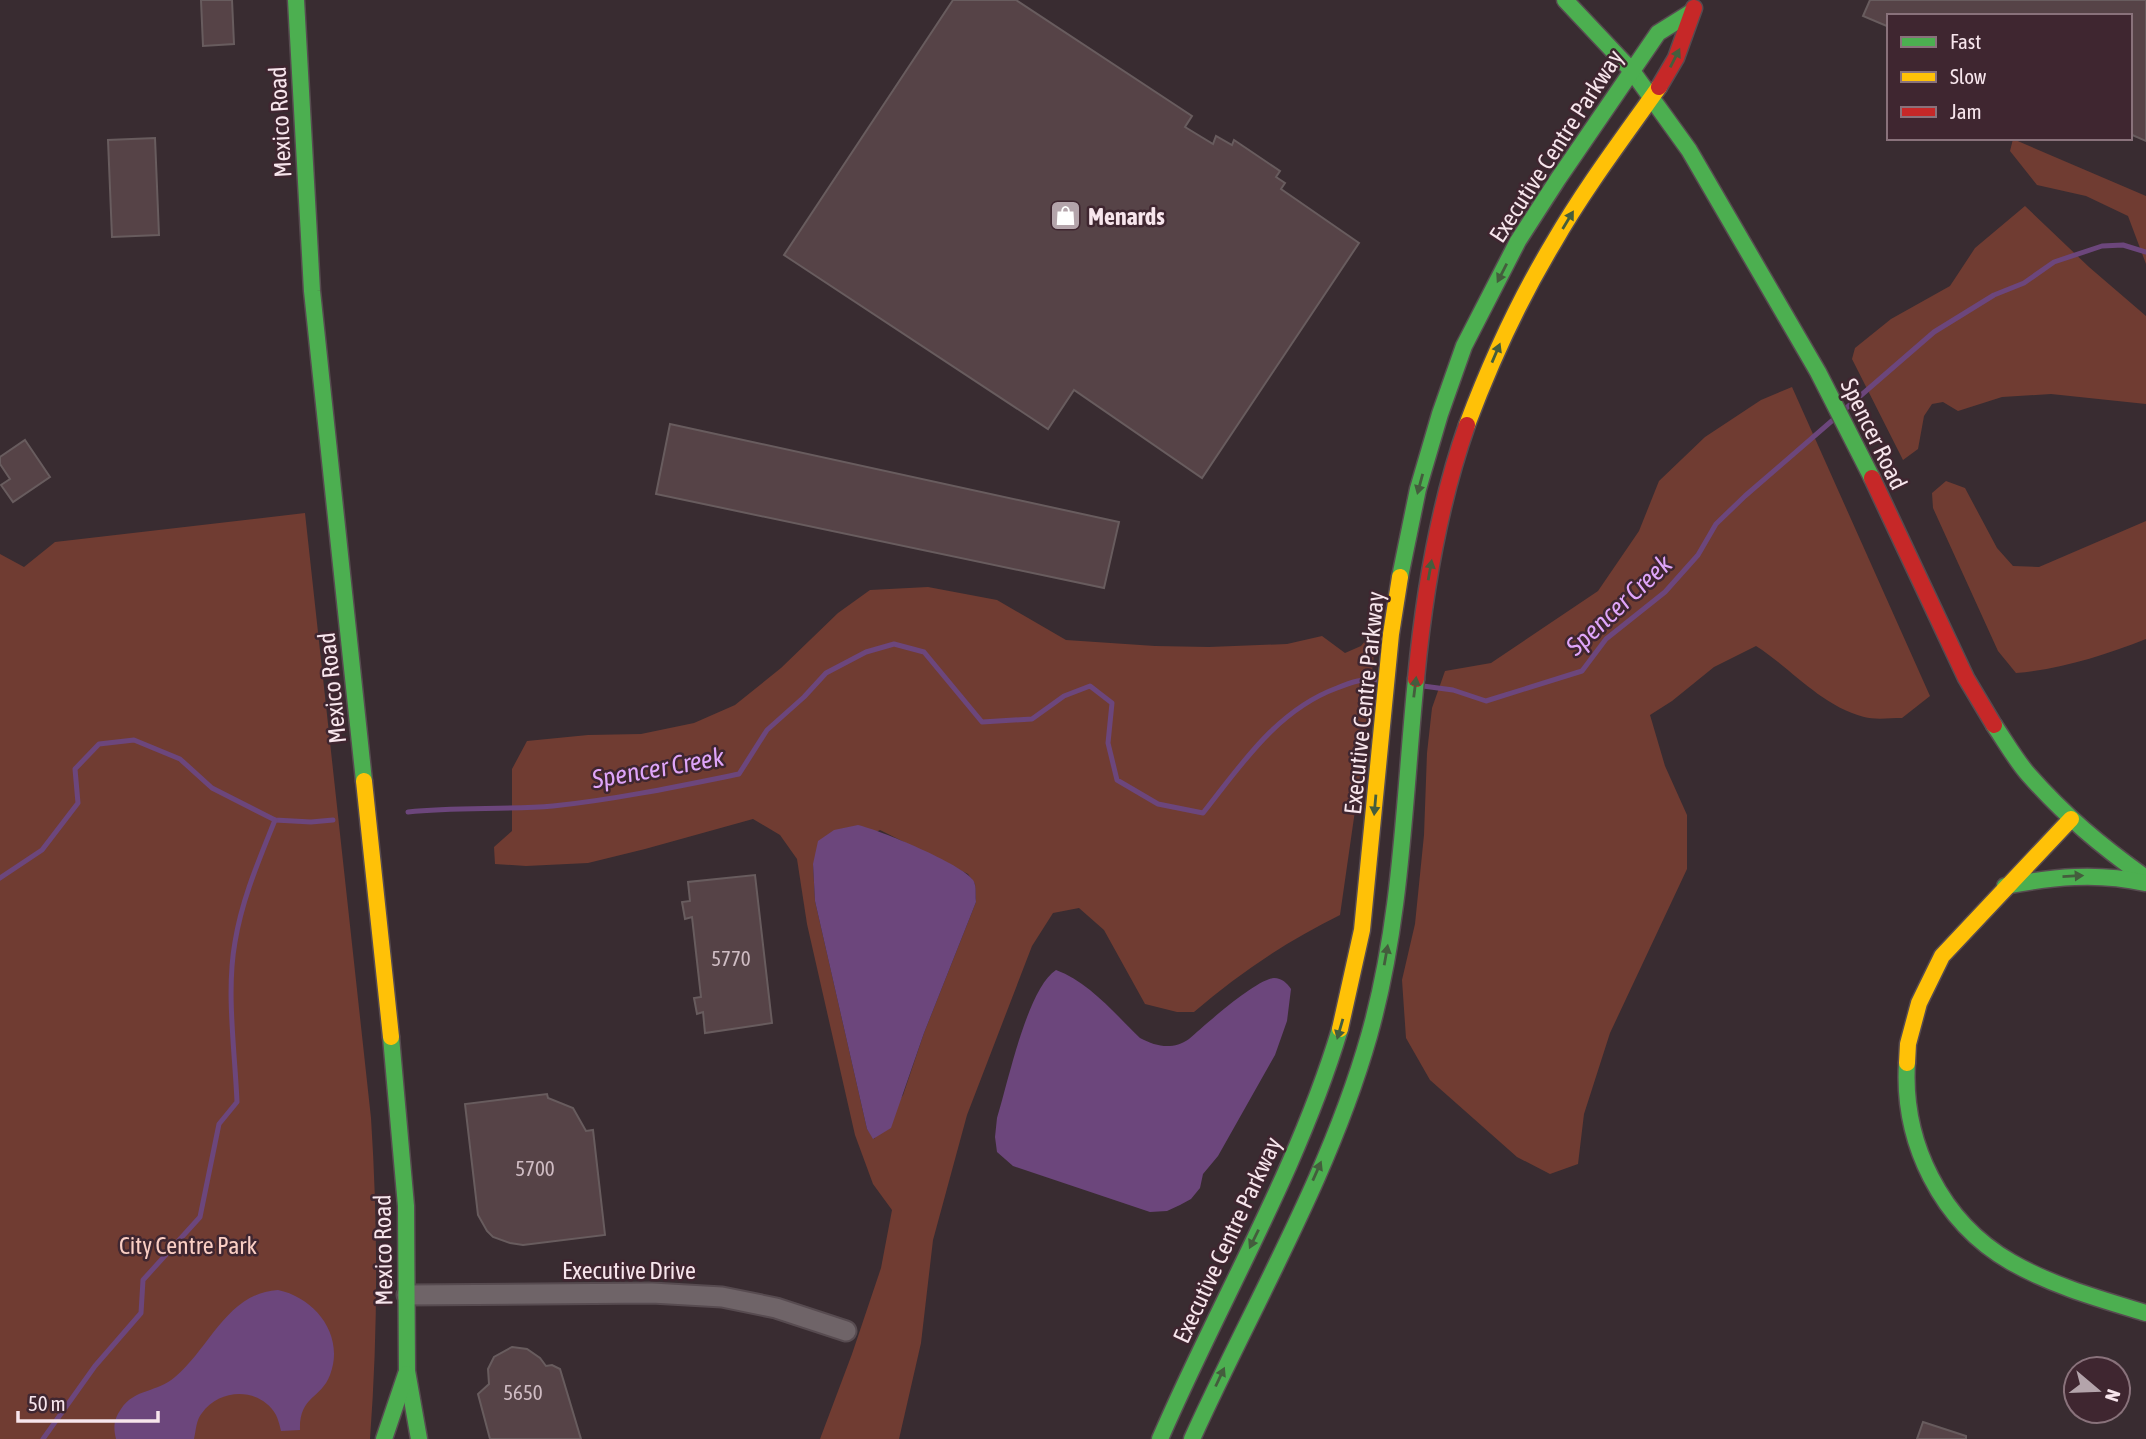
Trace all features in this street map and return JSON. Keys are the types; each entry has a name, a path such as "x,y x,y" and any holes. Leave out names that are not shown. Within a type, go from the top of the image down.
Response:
{"street":[{"name":"Mexico Road","path":"296,0 312,291 371,839 406,1206 407,1371 419,1439"},
{"name":"Spencer Road","path":"1565,0 1632,71 1689,150 1818,372 1973,690 2026,772 2097,843 2146,880"},
{"name":"Executive Centre Parkway","path":"1160,1439 1184,1383 1288,1170 1330,1063 1347,1006 1362,930 1391,634 1403,560 1418,489 1464,346 1518,241 1632,71 1658,33 1695,7"},
{"name":"Executive Centre Parkway","path":"1192,1439 1336,1128 1369,1034 1381,986 1391,923 1409,737 1429,573 1461,441 1506,329 1533,278 1576,206 1651,99 1678,54 1695,7"},
{"path":"2071,819 1938,962 1917,1005 1905,1076 1908,1117 1919,1157 1933,1188 1956,1218 1978,1239 2028,1272 2146,1313"},
{"path":"2006,886 2052,877 2098,875 2146,880"},
{"name":"Executive Drive","path":"407,1295 652,1293 722,1297 776,1308 846,1331"},
{"name":"Mexico Road","path":"384,1439 407,1371"}],"green space":[{"path":"2013,140 2015,140 2146,196 2146,264 2128,216 2086,196 2037,185 2010,151"},
{"path":"2025,206 2146,316 2146,404 2051,394 2002,397 1958,411 1943,402 1932,404 1924,416 1918,449 1903,460 1852,359 1855,348 1891,319 1950,286 1975,248"},
{"path":"1792,387 1930,696 1902,718 1864,717 1820,695 1756,646 1714,667 1650,715 1665,766 1687,815 1687,869 1610,1033 1584,1114 1578,1164 1550,1174 1517,1157 1430,1080 1406,1038 1402,980 1415,924 1432,708 1445,671 1491,663 1598,591 1639,531 1659,481 1705,437 1761,400"},
{"path":"1946,481 1965,488 1997,548 2013,566 2039,567 2146,521 2146,639 2082,661 2016,673 1998,651 1933,508 1932,493"},
{"name":"City Centre Park","path":"305,513 371,1118 376,1279 370,1439 0,1439 0,554 24,567 55,542"},
{"path":"928,587 997,600 1066,640 1209,647 1287,644 1322,636 1345,653 1361,646 1377,626 1363,755 1340,915 1264,959 1194,1012 1177,1012 1145,1004 1104,930 1079,908 1053,913 1032,946 967,1115 933,1240 921,1343 899,1439 820,1439 881,1268 892,1210 873,1184 855,1135 807,924 797,859 780,835 753,819 588,863 526,866 495,864 494,847 512,831 512,769 527,741 588,735 641,734 694,723 735,705 781,668 838,613 870,590","holes":["880,830 968,874 975,884 976,902 924,1033 903,1095 874,1139 867,1129 815,901 813,864"]}],"shaded area":[{"path":"858,825 901,840 953,865 973,880 976,891 976,902 924,1033 891,1128 873,1139 867,1129 815,901 813,864 818,841 834,830"},
{"path":"1056,970 1090,990 1140,1038 1165,1046 1177,1045 1189,1039 1230,1004 1266,981 1279,979 1291,989 1287,1021 1275,1055 1218,1156 1203,1174 1200,1188 1191,1199 1167,1211 1150,1212 1013,1166 997,1152 997,1118 1027,1016 1046,980"},
{"path":"278,1290 292,1294 315,1310 324,1321 334,1346 330,1375 303,1410 300,1430 281,1431 276,1415 269,1406 260,1399 240,1394 229,1395 210,1405 198,1419 194,1439 116,1439 116,1420 127,1402 175,1377 220,1324 245,1301 260,1293"}],"building":[{"path":"201,0 232,0 234,44 203,46"},
{"name":"Menards","path":"953,0 1016,0 1192,116 1185,127 1213,144 1216,136 1232,145 1234,140 1280,171 1276,177 1285,183 1281,189 1359,243 1202,478 1074,390 1048,429 784,255"},
{"path":"1870,0 2146,0 2146,141 2132,135 2132,14 1887,14 1887,26 1863,16"},
{"path":"155,138 159,235 112,237 108,140"},
{"path":"670,424 1119,522 1104,588 656,494"},
{"path":"25,440 50,477 13,502 1,485 10,479 0,464 0,457"},
{"path":"755,875 772,1023 705,1033 703,1012 697,1014 694,998 701,997 692,917 685,919 682,902 690,901 688,882"},
{"path":"547,1094 548,1098 573,1108 586,1131 593,1130 605,1235 523,1245 510,1243 493,1237 478,1215 465,1104"},
{"path":"512,1347 527,1349 546,1366 552,1365 560,1369 581,1439 490,1439 478,1394 489,1384 488,1369 494,1357"},
{"path":"1923,1422 1966,1436 1966,1439 1917,1439"}],"waterway":[{"name":"Spencer Creek","path":"1844,410 1934,332 1994,295 2024,283 2054,262 2102,246 2123,245 2146,252"},
{"name":"Spencer Creek","path":"1423,686 1453,690 1486,701 1582,671 1606,639 1665,592 1698,555 1716,524 1834,419"},
{"name":"Spencer Creek","path":"408,812 576,803 739,774 767,730 826,673 866,652 894,644 924,652 982,722 1032,719 1064,696 1090,686 1112,703 1108,743 1117,780 1158,804 1203,813 1246,758 1296,710 1348,684 1379,680"},
{"name":"Spencer Creek","path":"0,878 42,850 78,803 75,769 99,744 134,740 180,759 212,788 275,820 333,820"},
{"path":"43,1439 95,1366 141,1313 143,1280 200,1217 219,1124 237,1102 231,981 238,926 257,865 275,820"}],"traffic: fast":[{"path":"296,0 312,291 364,781"},
{"path":"1565,0 1632,71 1689,150 1818,372 1872,478"},
{"path":"1400,577 1418,489 1464,346 1518,241 1558,179 1658,33 1690,13"},
{"path":"1192,1439 1333,1140 1369,1036 1389,948 1395,903 1416,679"},
{"path":"1994,725 2023,768 2042,789 2099,842 2146,878"},
{"path":"2005,886 2075,877 2145,883"},
{"path":"1160,1439 1280,1185 1302,1134 1340,1029"},
{"path":"391,1037 406,1206 407,1371 419,1439"},
{"path":"1907,1063 1907,1093 1919,1150 1946,1202 1965,1225 1986,1245 2027,1271 2077,1291 2146,1313"},
{"path":"384,1439 406,1374"}],"traffic: slow":[{"path":"1467,425 1506,331 1541,264 1591,183 1659,87"},
{"path":"1340,1029 1362,930 1391,634 1400,577"},
{"path":"364,781 391,1037"},
{"path":"1907,1063 1908,1044 1919,1003 1942,956 2071,819"}],"traffic: jam":[{"path":"1659,87 1676,58 1694,8"},
{"path":"1416,679 1423,615 1440,519 1467,425"},
{"path":"1872,478 1966,678 1994,725"}],"place":[{"name":"Menards","path":"1065,216"}]}
